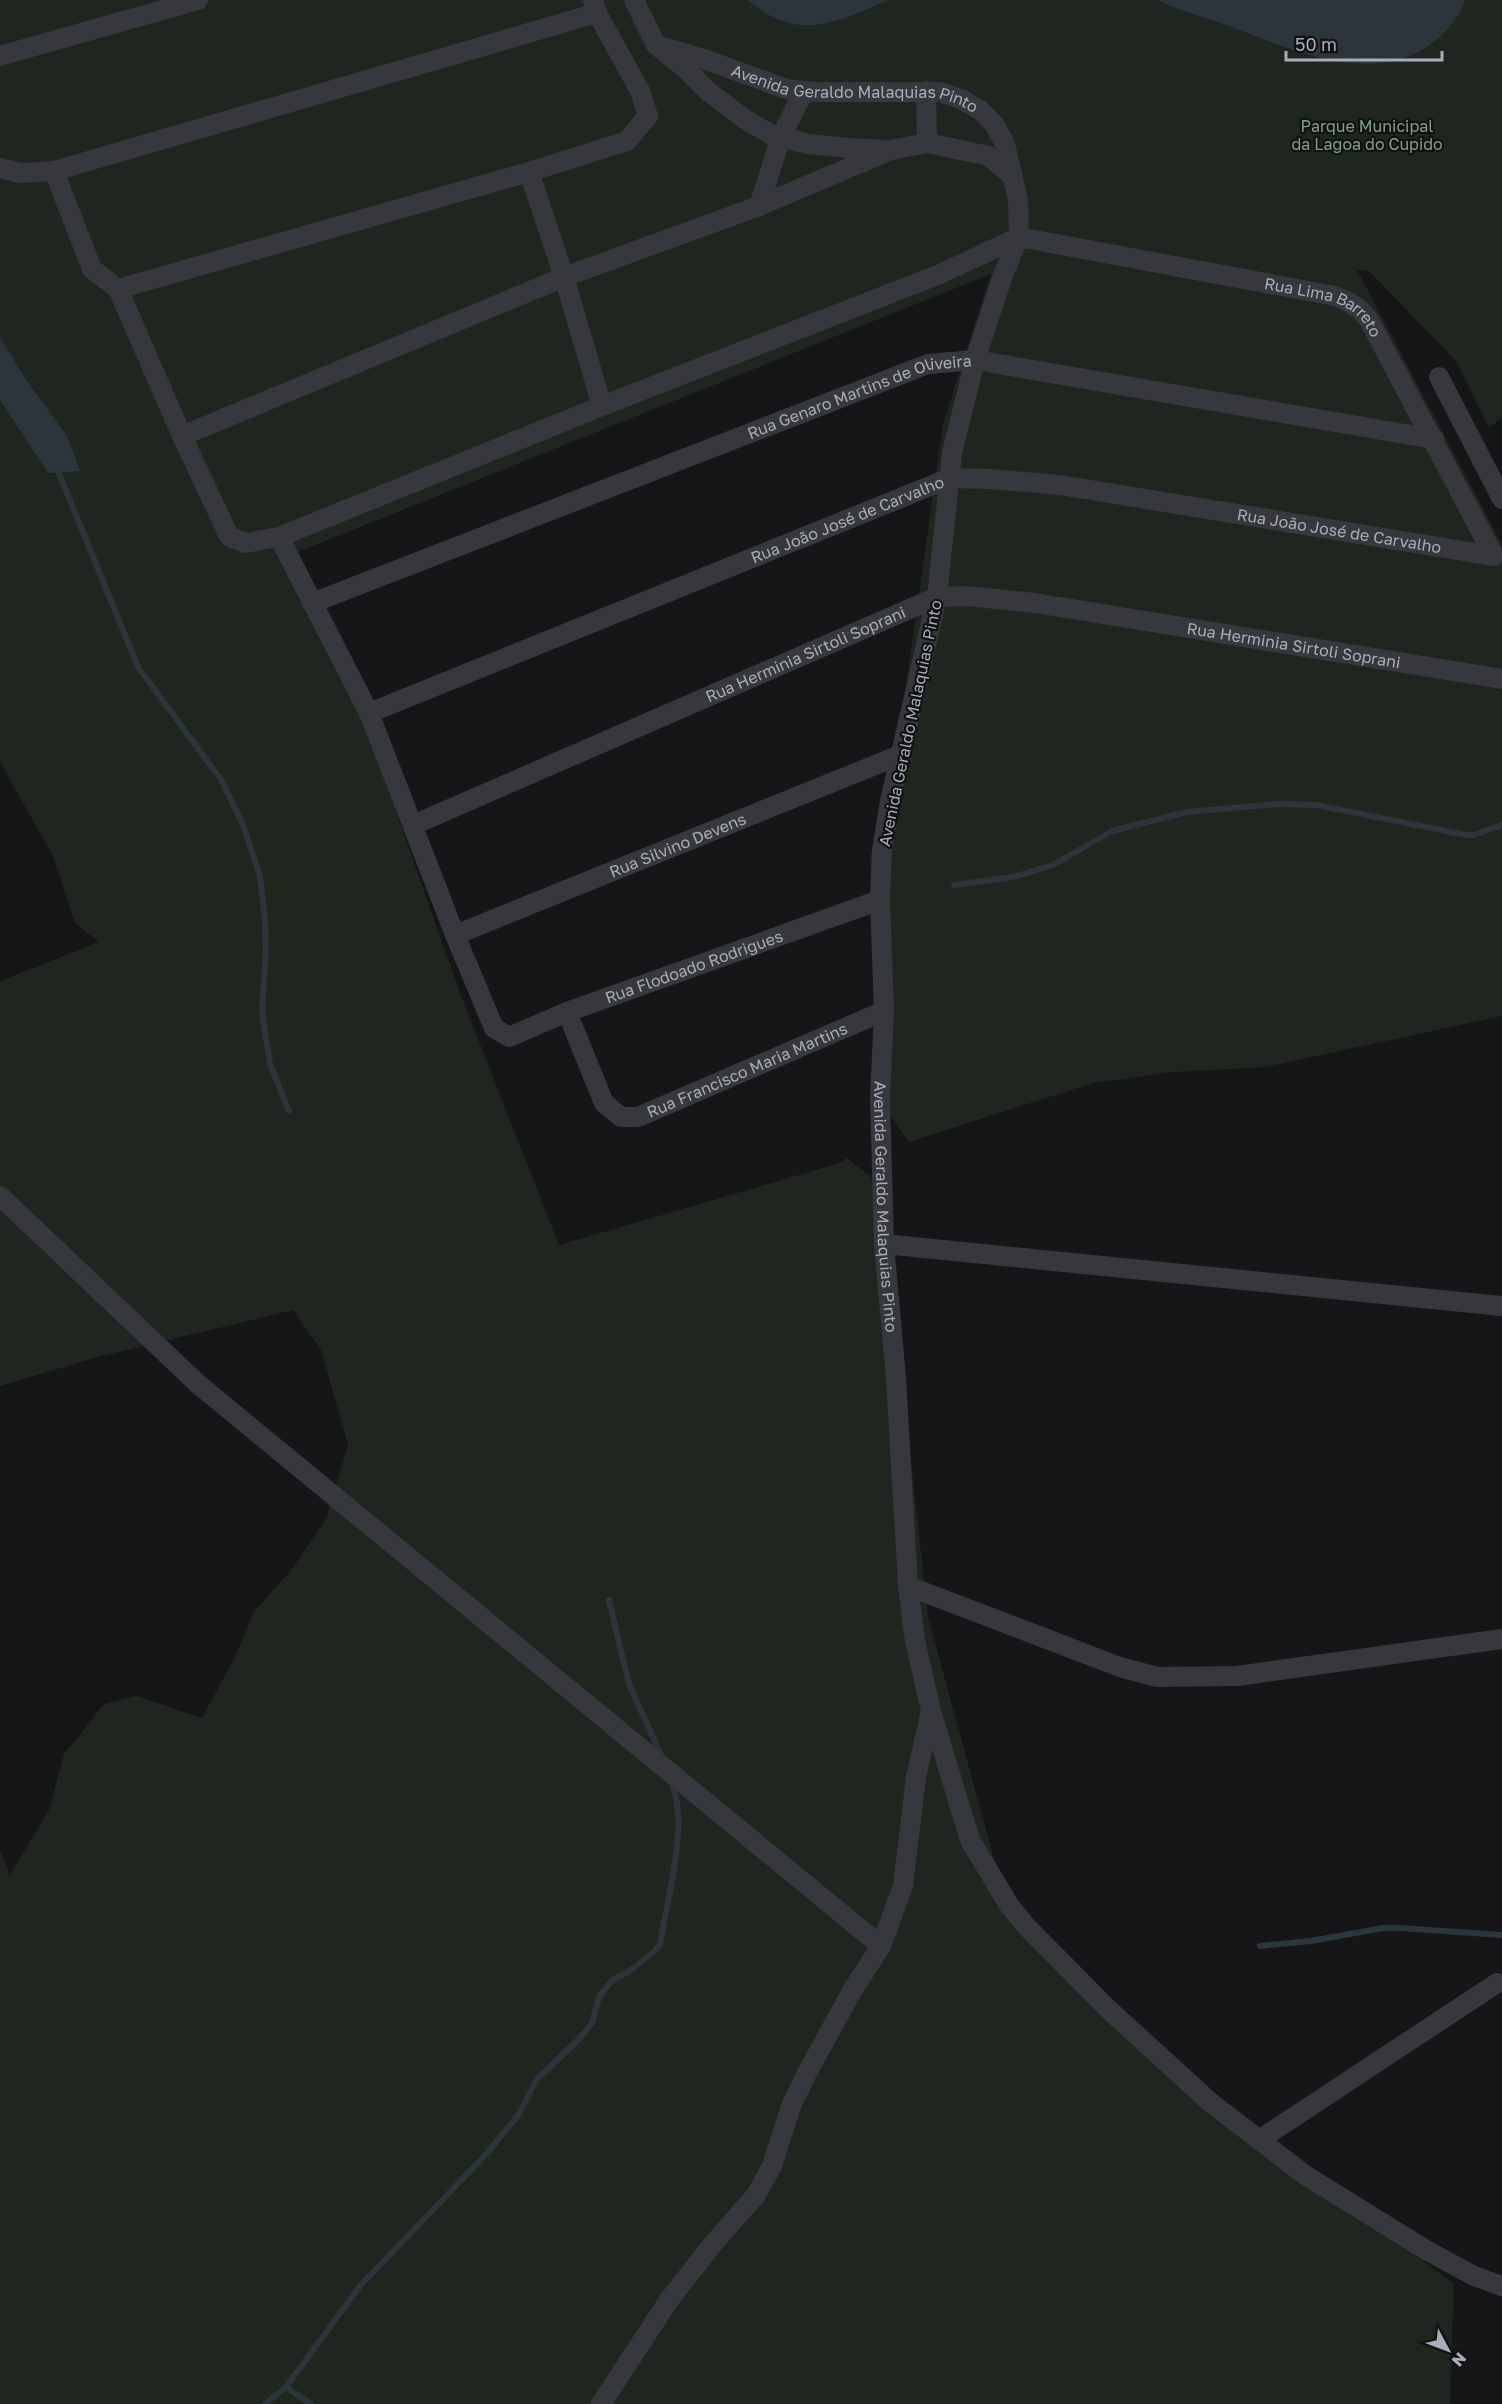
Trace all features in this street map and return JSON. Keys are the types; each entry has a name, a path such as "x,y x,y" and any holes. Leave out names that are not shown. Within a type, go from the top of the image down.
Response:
{"street":[{"path":"0,56 198,0"},
{"name":"Avenida Geraldo Malaquias Pinto","path":"634,0 656,45 687,70 709,92 746,120 781,137 808,144 891,150 927,143 989,156 1013,177"},
{"path":"0,168 20,173 54,171 595,7 640,91 648,116 627,141 529,172 118,289"},
{"name":"Avenida Geraldo Malaquias Pinto","path":"656,45 786,89 926,91 940,92 961,99 980,110 994,124 1005,144 1018,200 1019,237 1003,275 975,360 952,453 938,597 900,755 882,850 880,900 884,1011 880,1098 884,1244 908,1586 915,1641 931,1711 970,1840 1009,1905 1026,1926 1107,2008 1210,2102 1305,2175 1426,2250 1474,2276 1502,2286"},
{"path":"759,206 781,137 804,91"},
{"path":"926,91 927,143"},
{"path":"182,436 564,277 759,206 891,150"},
{"path":"54,171 92,269 118,289 182,436 229,536 245,543 279,537 602,406 940,274 1019,237"},
{"path":"529,172 564,277 602,406"},
{"name":"Rua Lima Barreto","path":"1019,237 1335,296 1351,302 1361,309 1369,320 1498,554"},
{"name":"Rua Genaro Martins de Oliveira","path":"312,603 928,364 975,360 1434,439"},
{"path":"1439,377 1502,498"},
{"name":"Rua João José de Carvalho","path":"369,712 950,478 1060,485 1498,554"},
{"path":"279,537 369,712 455,935"},
{"name":"Rua Herminia Sirtoli Soprani","path":"413,825 938,597 966,596 1035,603 1502,679"},
{"name":"Rua Silvino Devens","path":"455,935 900,755"},
{"name":"Rua Flodoado Rodrigues","path":"455,935 494,1029 509,1037 567,1012 880,900"},
{"name":"Rua Francisco Maria Martins","path":"567,1012 604,1103 621,1117 628,1118 638,1117 884,1011"},
{"path":"0,1196 198,1384 881,1946"},
{"path":"884,1244 1502,1306"},
{"path":"908,1586 1120,1667 1157,1677 1237,1676 1502,1639"},
{"path":"601,2404 669,2300 712,2245 756,2195 772,2166 791,2106 807,2073 852,1990 881,1946 903,1886 916,1776 931,1711"},
{"path":"1260,2140 1497,1983"}],"green space":[{"name":"Parque Municipal da Lagoa do Cupido","path":"0,0 1502,0 1502,417 1489,428 1456,361 1369,271 1357,270 1502,544 1502,1016 1265,1067 1174,1072 1093,1083 909,1142 876,1095 870,859 903,707 943,424 991,274 295,553 347,673 460,993 559,1245 840,1163 847,1158 870,1176 886,1203 884,1217 928,1617 1009,1914 1150,2055 1454,2284 1450,2404 0,2404 0,1851 10,1875 49,1810 64,1754 104,1704 137,1696 202,1718 235,1657 253,1613 292,1569 326,1519 348,1445 321,1350 293,1310 98,1357 0,1386 0,981 99,942 75,923 53,856 0,762 0,400 8,409 29,384 0,337"}],"shaded area":[{"path":"747,0 889,0 834,21 817,25 800,25 783,21 766,13"},
{"path":"1157,0 1465,0 1457,17 1446,31 1413,55 1387,62 1361,64 1334,61 1307,54"},
{"path":"0,337 29,384 67,436 80,471 48,473 0,400"}],"waterway":[{"path":"56,466 138,667 222,781 243,825 260,876 265,919 266,952 262,1012 270,1064 289,1111"},
{"path":"954,885 1013,877 1053,865 1112,831 1187,812 1279,804 1316,805 1466,835 1474,835 1502,825"},
{"path":"609,1600 629,1684 662,1757"},
{"path":"265,2404 286,2387 360,2286 489,2151 519,2114 537,2079 578,2040 592,2023 599,1997 604,1990 614,1979 628,1972 655,1951 660,1944 678,1840 677,1800 672,1784"},
{"path":"1260,1946 1311,1941 1383,1928 1502,1935"},
{"path":"286,2387 311,2404"}]}
